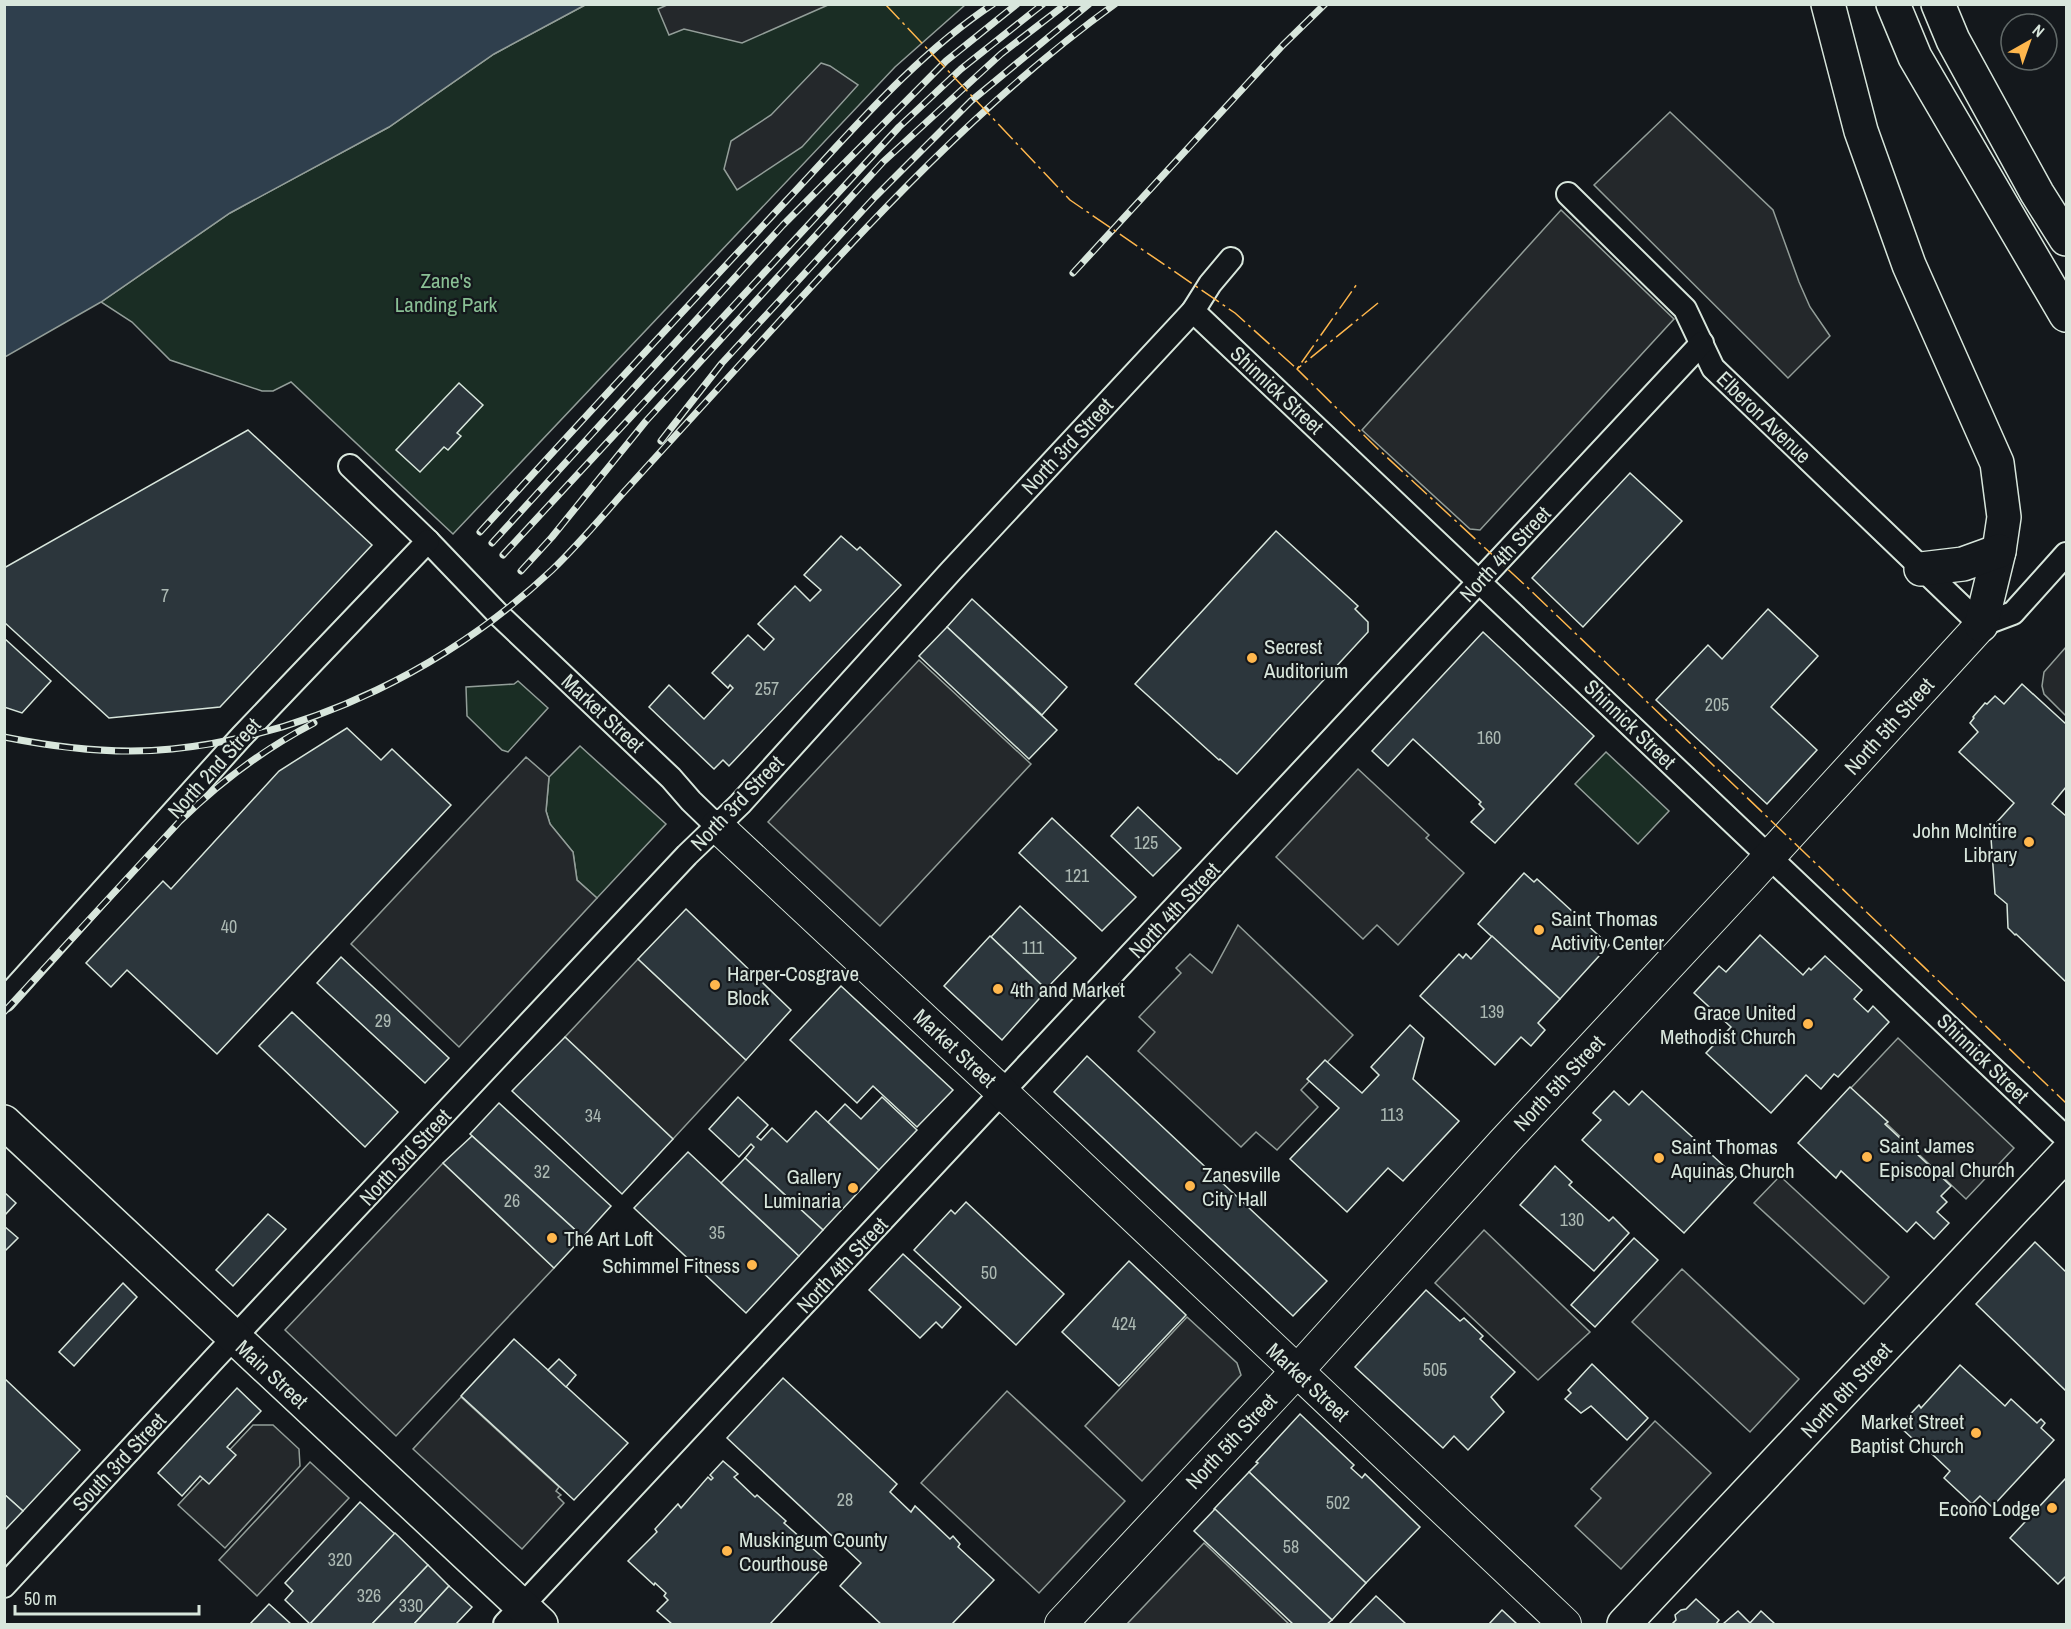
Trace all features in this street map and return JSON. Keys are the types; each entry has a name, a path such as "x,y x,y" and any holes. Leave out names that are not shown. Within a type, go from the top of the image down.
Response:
{"main road":[{"path":"1828,4 1861,131 1909,265 1997,463 2004,517 1999,551 1981,625"},
{"path":"1893,4 1915,57 2067,315"},
{"path":"1938,4 1964,61 2037,193 2067,238"},
{"path":"1921,568 1963,564 1999,551"},
{"name":"North 5th Street","path":"1061,1624 1297,1371 1503,1143 1981,625"},
{"name":"Market Street","path":"717,826 1565,1624"},
{"name":"Main Street","path":"4,1122 234,1338 523,1619"},
{"name":"North 6th Street","path":"1624,1624 2067,1154"}],"street":[{"name":"Elberon Avenue","path":"1569,194 1685,309 1713,368 1981,625"},
{"name":"North 3rd Street","path":"234,1338 679,864 740,804 951,571 1193,310 1210,284 1231,259"},
{"name":"Shinnick Street","path":"1193,310 2067,1138"},
{"name":"North 4th Street","path":"523,1619 1003,1093 1702,343"},
{"name":"Market Street","path":"350,466 428,541 499,615 671,778 717,826"},
{"name":"North 2nd Street","path":"4,1000 241,737 428,541"},
{"name":"North 5th Street","path":"1981,625 2013,613 2067,554"},
{"name":"South 3rd Street","path":"4,1587 234,1338"}],"green space":[{"name":"Zane's Landing Park","path":"585,5 965,5 895,67 453,534 291,382 273,391 262,391 170,360 132,322 101,302 230,213 389,127 494,54"},
{"path":"518,681 548,708 508,752 502,750 467,716 466,687 514,684"},
{"path":"580,746 666,824 597,898 577,880 573,852 550,824 546,811 549,777"},
{"path":"1606,752 1669,811 1638,844 1575,784"}],"shaded area":[{"path":"667,5 828,5 742,43 684,29 669,35 658,9"},
{"path":"821,63 830,66 858,85 802,147 737,190 724,169 731,141 771,115"},
{"path":"1670,112 1773,210 1810,307 1830,336 1788,378 1594,185"},
{"path":"1561,210 1674,319 1480,530 1470,529 1362,430"},
{"path":"2066,647 2066,716 2044,694 2042,686 2044,672"},
{"path":"919,660 1031,764 880,926 768,822"},
{"path":"526,757 549,777 546,811 550,824 573,852 577,880 597,898 459,1047 351,944"},
{"path":"1358,769 1429,835 1426,838 1464,873 1398,945 1377,925 1363,939 1276,857"},
{"path":"1238,925 1353,1035 1301,1090 1318,1107 1277,1150 1256,1132 1241,1147 1138,1051 1155,1032 1139,1017 1181,973 1176,968 1190,954 1212,973"},
{"path":"638,959 746,1060 673,1139 565,1037"},
{"path":"1898,1038 2014,1148 1966,1199 1850,1089"},
{"path":"443,1163 554,1268 396,1436 285,1330"},
{"path":"1780,1176 1889,1277 1864,1304 1754,1203"},
{"path":"1484,1230 1590,1332 1538,1380 1435,1283"},
{"path":"1682,1269 1799,1379 1750,1432 1632,1322"},
{"path":"1187,1317 1237,1363 1241,1375 1142,1481 1085,1426"},
{"path":"1007,1391 1125,1501 1039,1593 921,1483"},
{"path":"461,1397 559,1487 556,1491 561,1495 558,1497 564,1503 522,1549 413,1449"},
{"path":"1655,1421 1711,1473 1621,1569 1575,1526 1601,1498 1591,1489"},
{"path":"253,1425 273,1425 299,1449 300,1466 225,1548 178,1505"},
{"path":"310,1462 349,1498 257,1596 219,1560"},
{"path":"1204,1543 1289,1624 1127,1624"}],"water":[{"path":"5,4 585,5 494,54 389,127 230,213 101,302 5,357"}],"building":[{"path":"459,383 483,405 457,433 461,436 448,450 444,447 420,472 396,450"},
{"path":"248,430 372,545 220,707 109,718 4,622 4,568"},
{"path":"1630,473 1682,521 1583,627 1532,578"},
{"name":"Secrest Auditorium","path":"1276,531 1358,606 1355,609 1368,622 1368,632 1237,774 1135,684"},
{"path":"841,536 857,550 860,547 901,585 729,766 723,760 714,769 649,707 669,685 704,719 733,688 730,685 728,688 712,673 748,635 764,650 774,639 758,624 795,586 810,601 821,590 804,575"},
{"path":"972,599 1067,687 1042,715 947,627"},
{"path":"1768,609 1818,656 1771,707 1817,750 1767,804 1656,700 1708,645 1722,659"},
{"path":"947,627 1057,730 1029,759 919,656"},
{"path":"1483,632 1594,736 1495,843 1471,822 1484,809 1479,804 1481,802 1413,739 1388,766 1372,751"},
{"path":"4,638 51,681 22,713 4,707"},
{"name":"John McIntire Library","path":"2022,684 2066,724 2066,787 2052,804 2066,816 2066,982 2008,928 2007,904 1995,894 1990,824 1995,824 2014,803 1959,752 1978,732 1970,723 1985,703 1987,704 1995,696 2004,704"},
{"path":"347,728 381,760 392,749 451,805 217,1054 127,970 111,987 86,963 163,881 171,889 279,771"},
{"path":"1138,807 1181,848 1153,876 1111,836"},
{"path":"1052,818 1136,897 1102,931 1019,853"},
{"name":"Saint Thomas Activity Center","path":"1524,873 1534,882 1537,879 1609,945 1560,999 1478,924"},
{"path":"1020,906 1076,958 1046,989 991,937"},
{"name":"Harper-Cosgrave Block","path":"686,909 791,1010 746,1060 638,959"},
{"name":"Grace United Methodist Church","path":"1760,935 1803,975 1825,956 1862,990 1854,999 1868,1012 1873,1006 1889,1022 1838,1077 1834,1074 1821,1089 1806,1075 1771,1113 1706,1053 1731,1027 1694,993 1719,966 1726,972"},
{"path":"990,936 1047,990 1002,1040 944,986"},
{"path":"1492,936 1560,999 1538,1023 1545,1030 1531,1046 1521,1037 1495,1065 1420,996 1459,954 1463,958 1466,954 1471,959"},
{"path":"341,957 449,1058 425,1083 317,983"},
{"path":"841,986 953,1090 917,1127 873,1086 857,1103 790,1040"},
{"path":"292,1012 398,1112 365,1147 259,1046"},
{"path":"1410,1025 1424,1038 1413,1079 1459,1121 1403,1181 1388,1168 1347,1212 1290,1159 1339,1108 1307,1079 1325,1060 1362,1093 1379,1075 1371,1067"},
{"path":"565,1037 673,1139 622,1194 512,1091"},
{"name":"Zanesville City Hall","path":"1087,1056 1327,1281 1293,1316 1054,1092"},
{"name":"Saint James Episcopal Church","path":"1850,1087 1888,1122 1885,1124 1951,1186 1941,1196 1947,1202 1937,1212 1949,1223 1934,1239 1916,1222 1907,1232 1841,1171 1836,1178 1798,1143"},
{"name":"Saint Thomas Aquinas Church","path":"1614,1091 1629,1105 1642,1091 1736,1177 1684,1233 1582,1140 1601,1120 1593,1113"},
{"path":"738,1097 768,1125 757,1137 761,1140 772,1128 787,1142 816,1111 879,1170 823,1230 745,1158 754,1147 751,1144 739,1157 709,1129"},
{"path":"882,1097 917,1130 879,1170 828,1122 845,1104 861,1119"},
{"path":"499,1103 611,1206 583,1237 470,1134"},
{"path":"472,1136 583,1237 554,1268 443,1163"},
{"path":"688,1152 799,1256 746,1313 634,1208"},
{"path":"745,1158 823,1230 799,1256 721,1183"},
{"path":"1555,1166 1572,1182 1569,1185 1609,1221 1613,1217 1629,1233 1594,1271 1520,1205"},
{"path":"4,1192 16,1203 4,1216"},
{"path":"966,1202 1064,1294 1016,1345 914,1250 951,1210 955,1214"},
{"path":"268,1214 286,1229 233,1286 216,1270"},
{"path":"4,1226 18,1238 4,1252"},
{"path":"1634,1238 1658,1260 1595,1327 1571,1305"},
{"path":"2035,1242 2066,1272 2066,1391 1976,1304"},
{"path":"903,1254 961,1307 942,1328 936,1322 920,1338 869,1290"},
{"path":"1129,1261 1186,1315 1119,1386 1062,1332"},
{"path":"123,1283 137,1297 74,1366 59,1352"},
{"path":"1426,1290 1460,1321 1464,1318 1483,1336 1480,1339 1515,1372 1491,1397 1504,1412 1468,1450 1454,1436 1443,1448 1355,1367"},
{"path":"514,1339 628,1443 574,1500 461,1396"},
{"path":"559,1359 576,1375 566,1387 548,1370"},
{"path":"1592,1364 1648,1418 1627,1440 1591,1406 1581,1413 1565,1399 1571,1393 1568,1390"},
{"name":"Market Street Baptist Church","path":"1960,1365 2005,1406 2011,1399 2037,1423 2041,1419 2045,1423 2041,1428 2054,1440 1992,1507 1980,1496 1972,1504 1944,1478 1950,1471 1899,1426 1919,1405 1921,1408"},
{"path":"4,1378 80,1450 23,1511 4,1494"},
{"path":"783,1378 897,1484 890,1492 911,1512 915,1506 950,1539 953,1536 960,1544 958,1547 994,1580 952,1624 881,1624 840,1586 861,1563 727,1438"},
{"path":"237,1388 261,1411 227,1447 236,1455 209,1484 200,1476 182,1496 158,1473"},
{"path":"1300,1414 1354,1465 1351,1468 1362,1478 1365,1474 1420,1527 1366,1583 1249,1472"},
{"name":"Muskingum County Courthouse","path":"723,1461 738,1474 734,1477 786,1521 784,1523 828,1562 770,1624 672,1624 657,1611 668,1600 664,1596 666,1593 628,1561 657,1532 655,1529 678,1504 681,1508 708,1477 711,1480 713,1478 710,1475"},
{"path":"1249,1472 1366,1583 1332,1620 1214,1509"},
{"name":"Econo Lodge","path":"2066,1478 2066,1576 2058,1584 2010,1538"},
{"path":"4,1494 23,1511 4,1531"},
{"path":"360,1502 395,1534 310,1624 285,1600 293,1591 285,1583"},
{"path":"1215,1509 1332,1620 1327,1624 1293,1624 1194,1531"},
{"path":"395,1533 428,1565 372,1624 310,1624"},
{"path":"428,1565 449,1586 414,1624 372,1624"},
{"path":"449,1586 472,1607 456,1624 414,1624"},
{"path":"1376,1596 1406,1624 1349,1624"},
{"path":"1696,1599 1719,1620 1716,1624 1672,1624 1676,1620 1675,1615 1686,1609"},
{"path":"269,1604 291,1624 250,1624"},
{"path":"1502,1610 1517,1624 1489,1624"},
{"path":"1738,1611 1750,1623 1761,1611 1775,1624 1723,1624"}],"railway":[{"path":"480,532 884,96 936,47 993,4"},
{"path":"492,543 783,225 946,61 1017,4"},
{"path":"503,555 899,127 961,69 1043,4"},
{"path":"521,571 552,537 646,421 883,162 1001,54 1066,4"},
{"path":"661,441 722,363 875,197 971,101 1089,4"},
{"path":"4,737 108,751 151,751 224,741 276,729 327,712 424,665 469,636 512,605 570,552 833,263 921,172 1014,84 1115,4"},
{"path":"1073,273 1283,45 1325,4"},
{"path":"4,1012 195,807 260,755 314,723"}],"power":[{"path":"885,4 1070,200 1235,313 1297,369 1357,284"},
{"path":"1378,303 1297,369 1378,449 1526,586 2066,1103"}],"place":[{"name":"Secrest Auditorium","path":"1252,658"},
{"name":"John McIntire Library","path":"2029,842"},
{"name":"Saint Thomas Activity Center","path":"1539,930"},
{"name":"Harper-Cosgrave Block","path":"715,985"},
{"name":"4th and Market","path":"998,989"},
{"name":"Grace United Methodist Church","path":"1808,1024"},
{"name":"Saint James Episcopal Church","path":"1867,1157"},
{"name":"Saint Thomas Aquinas Church","path":"1659,1158"},
{"name":"Zanesville City Hall","path":"1190,1186"},
{"name":"Gallery Luminaria","path":"853,1188"},
{"name":"The Art Loft","path":"552,1238"},
{"name":"Schimmel Fitness","path":"752,1265"},
{"name":"Market Street Baptist Church","path":"1976,1433"},
{"name":"Econo Lodge","path":"2052,1508"},
{"name":"Muskingum County Courthouse","path":"727,1551"}]}
